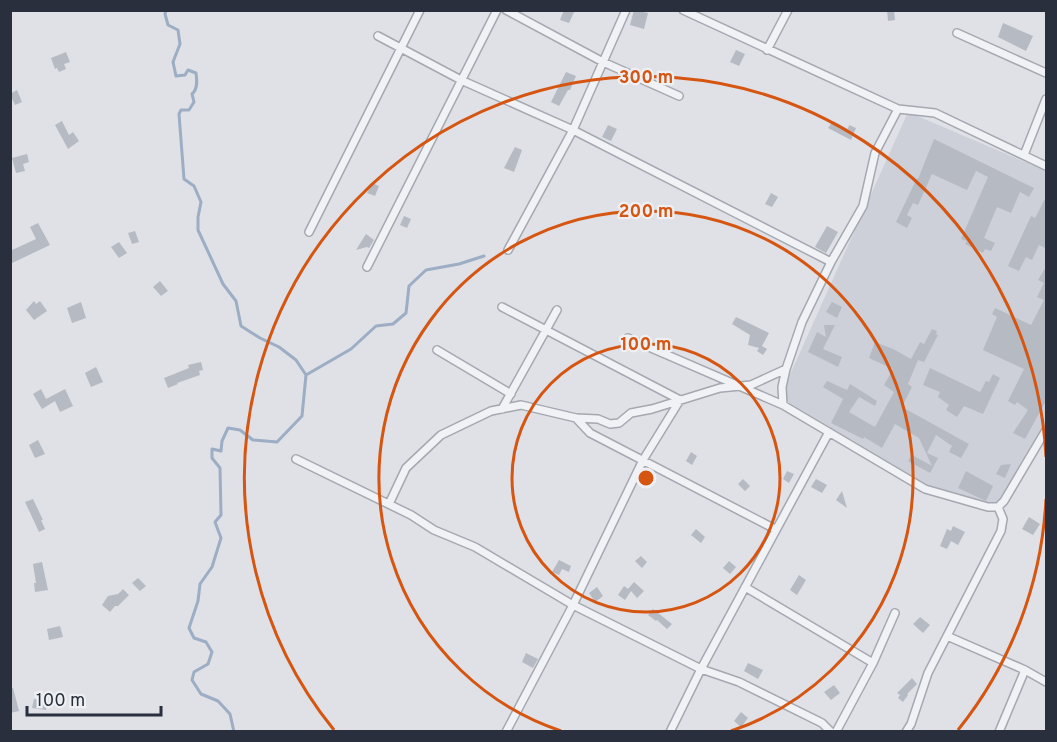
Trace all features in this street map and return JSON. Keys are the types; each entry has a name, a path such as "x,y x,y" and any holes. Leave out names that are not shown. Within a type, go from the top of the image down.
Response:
{"street":[{"path":"309,232 420,10"},
{"path":"367,267 497,10"},
{"path":"506,10 603,62 679,96"},
{"path":"508,250 573,130 626,10"},
{"path":"682,10 898,109 935,113 1047,166"},
{"path":"767,50 788,10"},
{"path":"957,33 1047,73"},
{"path":"378,36 461,80 573,130 831,262"},
{"path":"1024,155 1047,99"},
{"path":"783,405 782,387 786,369 802,322 831,262 863,206 875,153 898,109"},
{"path":"502,306 680,400"},
{"path":"502,409 557,310"},
{"path":"628,338 783,405 925,489 988,507 998,507"},
{"path":"436,350 511,394"},
{"path":"389,504 406,468 441,435 491,411 521,405 576,418 598,419 610,424 619,423 631,413 652,409 720,388 752,385 786,369"},
{"path":"506,732 573,605 643,460 680,400"},
{"path":"576,418 590,433 775,529"},
{"path":"998,507 1047,430"},
{"path":"670,732 775,529 829,432"},
{"path":"296,459 411,515 434,530 475,548 573,605 701,669 739,682 822,723 833,732 873,663 895,613"},
{"path":"906,732 911,724 928,673 1001,531 1003,519 998,507"},
{"path":"745,587 873,663"},
{"path":"947,636 1047,682"},
{"path":"999,732 1025,670"}],"shaded area":[{"path":"908,112 1046,171 1046,424 996,505 931,487 780,397"}],"building":[{"path":"564,10 575,10 569,23 560,20"},
{"path":"634,10 648,13 644,29 630,25"},
{"path":"887,10 894,10 895,20 888,21"},
{"path":"1003,23 1033,36 1026,51 998,37"},
{"path":"736,50 745,54 739,66 730,62"},
{"path":"66,52 70,62 64,64 66,69 59,72 57,68 55,69 51,58"},
{"path":"566,72 576,76 559,106 551,102"},
{"path":"17,90 22,102 15,105 10,94"},
{"path":"62,121 69,135 73,132 79,141 68,149 55,125"},
{"path":"833,121 848,129 849,125 856,128 851,140 828,128"},
{"path":"608,125 617,129 611,141 602,137"},
{"path":"934,139 1034,188 1029,197 1020,192 1011,213 997,207 984,238 995,243 991,251 985,249 983,253 965,244 967,241 961,239 988,177 976,171 967,190 932,174 918,205 913,203 907,215 912,218 907,228 896,222 918,179"},
{"path":"515,147 522,150 514,172 504,168"},
{"path":"27,154 29,162 23,164 25,171 16,173 12,158"},
{"path":"372,183 379,186 375,196 367,193"},
{"path":"771,193 778,197 772,207 765,204"},
{"path":"1047,195 1047,249 1039,245 1032,260 1026,257 1019,271 1008,266 1031,216 1035,218"},
{"path":"404,216 411,219 407,228 400,225"},
{"path":"38,223 50,245 10,264 10,251 36,239 30,227"},
{"path":"827,226 838,232 826,253 815,247"},
{"path":"135,231 139,242 132,244 128,233"},
{"path":"366,234 374,240 369,248 356,250"},
{"path":"119,242 127,253 119,258 111,247"},
{"path":"1047,265 1047,399 1025,439 1013,433 1028,410 1017,402 1015,405 1008,401 1024,369 983,350 997,317 992,314 995,308 1031,325 1044,300 1037,297 1044,283 1038,280"},
{"path":"160,281 168,291 161,296 153,287"},
{"path":"34,301 36,304 40,301 47,311 34,320 26,310"},
{"path":"81,302 86,318 72,323 67,308"},
{"path":"832,302 842,307 837,318 826,312"},
{"path":"736,317 769,333 762,346 767,349 763,355 757,351 759,348 748,345 750,335 732,324"},
{"path":"824,325 835,325 823,349 842,357 838,367 808,352 817,332 826,337"},
{"path":"932,329 937,331 938,335 924,362 918,360 908,384 912,387 902,407 969,444 961,458 949,452 952,446 936,435 927,453 938,458 930,473 908,461 912,455 932,466 919,438 895,424 882,448 864,437 863,439 831,423 843,399 823,387 827,381 847,390 850,384 877,401 875,406 859,397 849,412 875,427 894,392 884,385 893,369 869,358 875,342 911,359 920,342 924,344"},
{"path":"201,362 203,370 199,371 200,375 168,388 164,378 189,368 188,365"},
{"path":"96,367 103,382 91,387 85,373"},
{"path":"930,368 980,392 993,374 1000,378 983,414 964,406 957,417 946,410 949,405 938,397 940,392 923,385"},
{"path":"41,389 46,399 65,389 73,406 60,412 55,401 42,409 33,394"},
{"path":"38,440 45,454 35,458 29,445"},
{"path":"691,452 697,456 692,465 686,461"},
{"path":"1011,464 1005,478 996,474 1001,465"},
{"path":"787,471 794,474 789,483 783,479"},
{"path":"966,471 993,486 986,501 958,488"},
{"path":"743,479 750,486 745,491 738,484"},
{"path":"816,479 827,485 822,493 811,487"},
{"path":"842,491 847,508 836,500"},
{"path":"33,499 45,529 39,532 25,502"},
{"path":"1029,517 1040,524 1033,535 1022,529"},
{"path":"953,526 965,532 958,545 951,541 947,549 940,546 947,529 951,531"},
{"path":"696,529 705,537 701,543 691,535"},
{"path":"641,556 647,562 642,568 635,561"},
{"path":"559,560 571,566 569,572 562,569 559,575 552,572"},
{"path":"729,561 736,567 730,574 723,568"},
{"path":"42,562 48,590 35,592 33,564"},
{"path":"799,575 806,580 797,595 790,590"},
{"path":"138,578 146,586 140,591 132,583"},
{"path":"634,582 644,591 637,598 631,591 625,600 618,595 624,586 628,589"},
{"path":"597,587 603,596 595,602 589,593"},
{"path":"123,589 129,595 110,612 102,605 108,596 118,594"},
{"path":"653,609 672,624 667,629 648,615"},
{"path":"920,617 930,625 923,633 913,624"},
{"path":"60,626 63,637 49,640 47,629"},
{"path":"526,653 538,659 533,668 522,662"},
{"path":"748,663 763,670 758,679 744,671"},
{"path":"912,678 917,684 903,702 898,698 900,695 897,693"},
{"path":"834,685 840,693 831,700 824,692"},
{"path":"10,688 13,688 19,711 10,713"},
{"path":"34,699 47,701 46,710 32,708"},
{"path":"741,712 748,718 741,727 734,721"}],"waterway":[{"path":"166,10 168,25 178,30 180,44 173,62 176,76 185,75 188,70 196,73 196,87 192,94 194,102 189,110 181,110 179,114 184,179 194,186 201,202 198,230 223,284 236,301 241,326 279,347 296,360 306,375 302,416 277,442 253,440 240,430 228,428 222,441 221,451 212,449 212,458 220,468 221,515 215,522 221,538 212,567 200,584 198,601 189,628 194,638 206,642 212,652 208,664 194,672 192,680 201,694 218,701 230,714 234,732"},
{"path":"306,375 351,349 376,326 393,324 406,313 409,286 426,270 459,264 484,256"}]}
